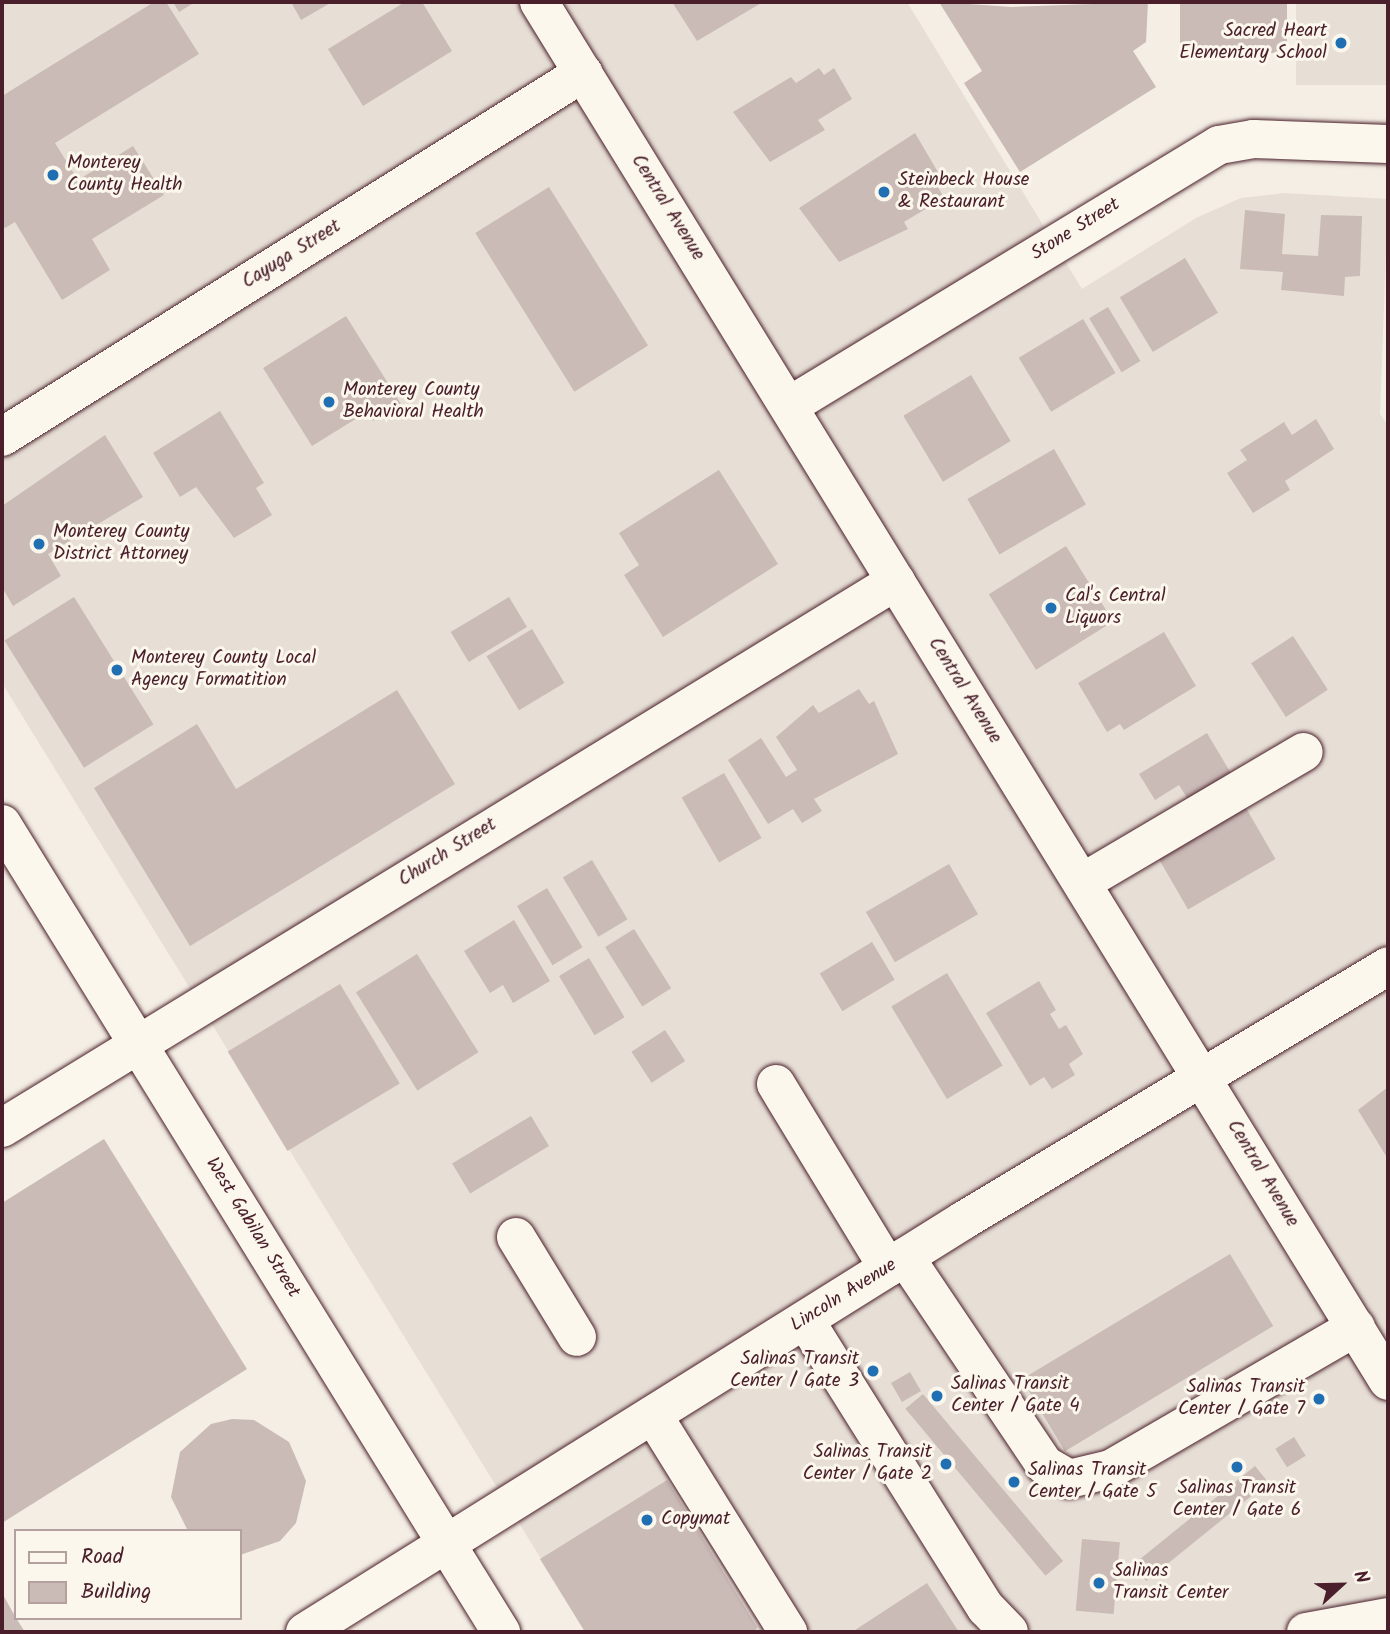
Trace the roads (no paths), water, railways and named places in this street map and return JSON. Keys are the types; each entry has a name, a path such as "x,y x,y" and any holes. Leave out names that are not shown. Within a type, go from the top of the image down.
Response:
{"street":[{"name":"Central Avenue","path":"540,2 1202,1076 1369,1330 1388,1381"},
{"name":"Cayuga Street","path":"2,437 583,73"},
{"name":"Stone Street","path":"789,406 1212,148 1253,139 1388,144"},
{"name":"Church Street","path":"2,1128 896,581"},
{"path":"1083,883 1304,752"},
{"name":"West Gabilan Street","path":"2,824 501,1632"},
{"name":"Lincoln Avenue","path":"304,1632 897,1263 1202,1076 1388,966"},
{"path":"776,1084 897,1263 1045,1465 1069,1479 1111,1469 1369,1330"},
{"path":"516,1237 577,1337"},
{"path":"805,1320 986,1608 1009,1632"},
{"path":"653,1415 788,1632"},
{"path":"1306,1632 1382,1611"}],"place":[{"name":"Sacred Heart Elementary School","path":"1341,43"},
{"name":"Monterey County Health","path":"53,175"},
{"name":"Steinbeck House & Restaurant","path":"884,192"},
{"name":"Monterey County Behavioral Health","path":"329,402"},
{"name":"Monterey County District Attorney","path":"39,544"},
{"name":"Cal's Central Liquors","path":"1051,608"},
{"name":"Monterey County Local Agency Formatition","path":"117,670"},
{"name":"Salinas Transit Center / Gate 3","path":"873,1371"},
{"name":"Salinas Transit Center / Gate 4","path":"937,1396"},
{"name":"Salinas Transit Center / Gate 7","path":"1319,1399"},
{"name":"Salinas Transit Center / Gate 2","path":"946,1464"},
{"name":"Salinas Transit Center / Gate 6","path":"1237,1467"},
{"name":"Salinas Transit Center / Gate 5","path":"1014,1482"},
{"name":"Copymat","path":"647,1520"},
{"name":"Salinas Transit Center","path":"1099,1583"}]}
